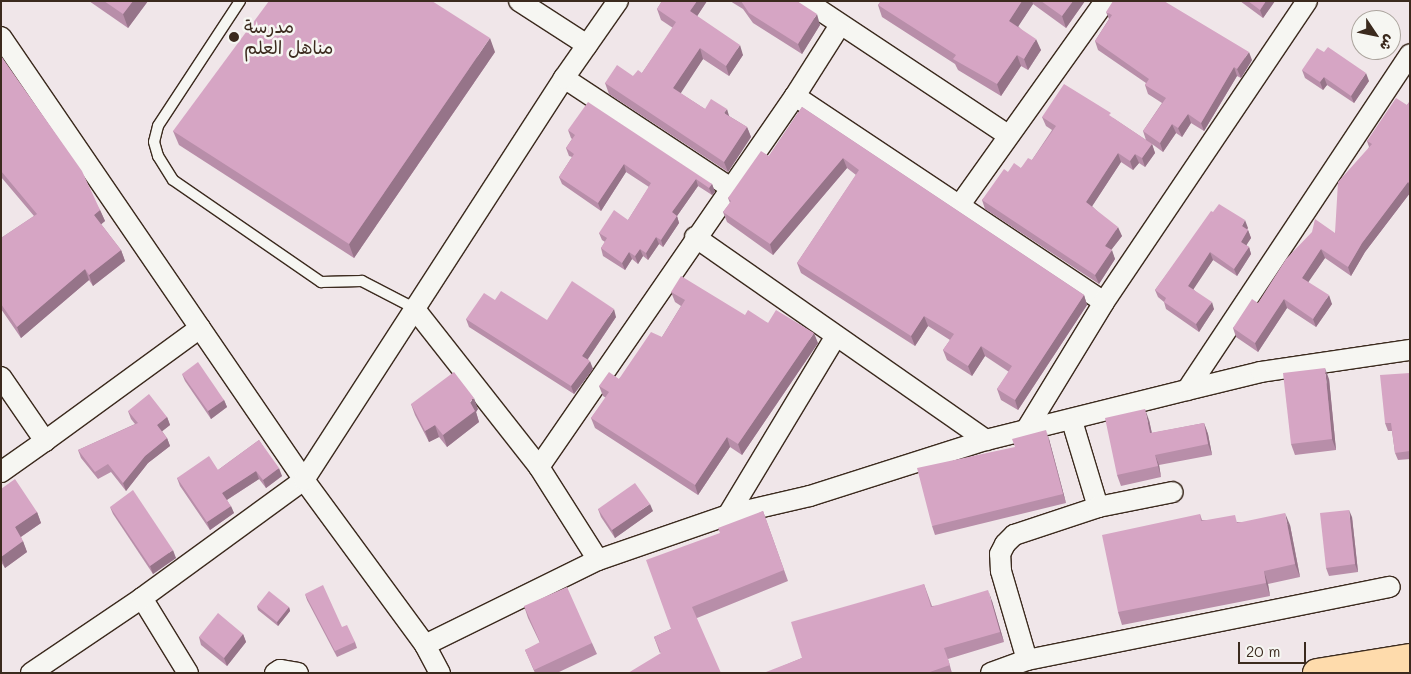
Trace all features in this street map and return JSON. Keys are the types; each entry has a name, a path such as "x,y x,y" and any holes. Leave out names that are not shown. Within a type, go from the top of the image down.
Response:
{"main road":[{"path":"1317,673 1410,658"}],"street":[{"path":"519,1 587,45"},
{"path":"31,673 142,598 304,480 564,78 618,1"},
{"path":"806,1 1008,134"},
{"path":"959,206 1008,134 1105,1"},
{"path":"1026,430 1104,302 1308,1"},
{"path":"539,466 729,187 795,96 840,25"},
{"path":"1,37 304,480 425,645 440,673"},
{"path":"1187,390 1410,54"},
{"path":"564,78 729,187"},
{"path":"795,96 1104,302"},
{"path":"695,237 986,440"},
{"path":"414,308 539,466 598,560"},
{"path":"1,472 200,328"},
{"path":"728,515 836,336"},
{"path":"425,645 598,560 728,515 810,496 986,440 1072,421 1261,372 1410,350"},
{"path":"1,377 45,441"},
{"path":"1072,421 1098,507"},
{"path":"1027,660 1001,571 1003,549 1014,535 1098,507 1173,492"},
{"path":"991,673 1027,660 1390,587"},
{"path":"142,598 188,673"},
{"path":"275,673 280,670 298,673"}],"lane":[{"path":"240,1 158,126 154,142 158,156 173,180 321,282 362,281 414,308"}],"building":[{"path":"104,1 133,1 123,14"},
{"path":"269,1 432,1 490,38 349,244 173,131"},
{"path":"662,1 697,1 690,11 740,45 726,66 700,48 673,88 705,109 711,99 727,109 724,113 747,127 724,162 605,83 617,65 633,76 638,70 642,73 676,22 657,9"},
{"path":"741,1 797,1 817,14 798,44 749,13"},
{"path":"881,1 1022,1 1009,21 1036,39 1024,59 1017,55 997,84 953,59 956,55 878,5"},
{"path":"1041,1 1073,1 1062,16"},
{"path":"1113,1 1164,1 1249,52 1237,69 1234,67 1201,123 1188,114 1178,128 1172,124 1160,143 1143,131 1166,98 1145,85 1149,79 1095,41 1112,15 1106,12"},
{"path":"1248,1 1266,1 1260,10"},
{"path":"1328,47 1366,73 1351,96 1324,77 1320,82 1302,70 1317,48 1324,52"},
{"path":"1,56 82,171 100,210 94,215 121,250 89,275 85,269 17,327 1,304 1,238 37,214 1,171"},
{"path":"1064,84 1111,113 1109,115 1152,144 1142,158 1135,154 1130,161 1118,153 1086,202 1118,227 1105,246 1112,250 1095,275 982,200 1004,169 1008,172 1014,163 1021,168 1028,158 1032,160 1056,126 1042,117"},
{"path":"1396,98 1407,105 1410,101 1410,183 1408,182 1362,243 1348,267 1321,249 1302,278 1329,295 1313,319 1284,299 1255,343 1233,328 1252,299 1258,303 1286,259 1312,232 1315,219 1335,233 1338,182 1372,144 1367,141"},
{"path":"588,102 712,184 709,188 696,179 672,212 677,216 661,240 656,237 646,253 640,249 635,256 629,252 622,263 601,248 607,238 599,233 614,210 628,220 651,183 624,164 598,203 559,177 574,154 566,148 575,135 568,130"},
{"path":"802,107 1084,295 1015,400 997,389 1012,366 981,346 968,366 943,350 954,334 924,316 911,336 797,263 859,170 843,158 770,244 723,212 731,201 728,198 761,151 769,156"},
{"path":"1219,204 1245,220 1242,226 1248,230 1241,242 1249,247 1234,269 1210,252 1188,286 1212,302 1196,324 1164,302 1166,298 1155,290 1211,211 1213,212"},
{"path":"681,276 745,315 748,310 768,323 776,310 814,333 738,444 727,437 695,485 591,418 609,392 599,386 609,372 619,379 651,332 662,337 685,300 671,292"},
{"path":"572,281 614,309 582,356 590,361 571,386 466,319 484,293 495,300 501,291 547,320"},
{"path":"198,362 224,400 208,411 182,374"},
{"path":"1325,368 1332,439 1291,444 1283,373"},
{"path":"454,372 474,398 470,402 475,411 443,435 435,425 425,431 411,404"},
{"path":"1410,373 1410,451 1395,453 1391,423 1385,423 1380,375"},
{"path":"149,394 167,417 157,425 167,438 145,456 123,483 108,464 95,472 78,450 138,423 128,411"},
{"path":"1145,409 1150,433 1204,423 1208,444 1155,455 1158,466 1117,475 1105,418"},
{"path":"1046,430 1063,494 932,526 917,468 1015,447 1012,439"},
{"path":"259,440 279,468 263,480 256,471 222,493 231,506 207,522 177,478 209,456 218,470"},
{"path":"15,479 37,512 15,527 23,541 1,557 1,489"},
{"path":"635,483 650,504 612,530 598,509"},
{"path":"133,490 173,550 150,566 110,507"},
{"path":"1349,510 1355,564 1326,568 1320,513"},
{"path":"763,511 784,570 692,607 721,673 628,673 661,653 654,637 671,629 646,560 720,533 718,528"},
{"path":"1285,513 1295,564 1264,571 1266,583 1118,612 1102,535 1200,514 1201,521 1235,515 1237,523"},
{"path":"924,584 931,607 988,590 1000,632 944,648 950,665 927,673 766,673 802,658 791,622"},
{"path":"323,585 342,627 347,625 355,642 335,651 305,594"},
{"path":"567,587 592,643 534,670 525,650 540,642 524,606"},
{"path":"269,591 289,607 277,622 257,606"},
{"path":"218,613 243,634 224,658 199,637"}],"place":[{"name":"مدرسة مناهل العلم","path":"234,37"}]}
